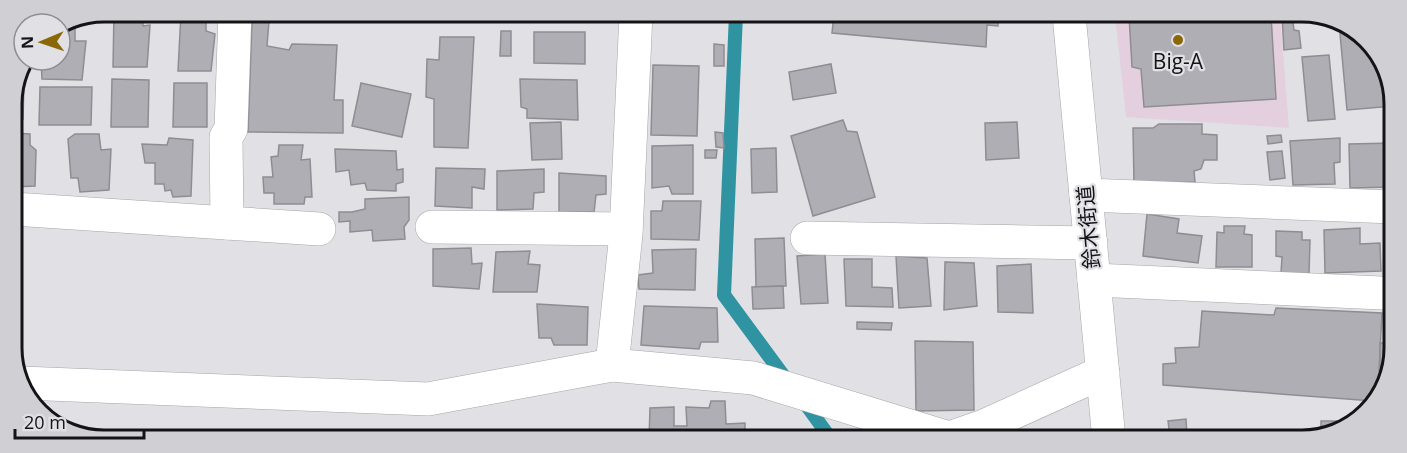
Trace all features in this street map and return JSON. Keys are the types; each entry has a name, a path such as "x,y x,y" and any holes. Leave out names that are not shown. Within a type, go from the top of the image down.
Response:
{"street":[{"path":"226,223 226,137 231,129 235,22"},
{"path":"612,365 626,229 626,22"},
{"name":"鈴木街道","path":"1070,22 1108,430"},
{"path":"1086,195 1384,207"},
{"path":"23,210 320,229"},
{"path":"432,227 626,229"},
{"path":"807,238 1091,243"},
{"path":"1094,280 1381,293"},
{"path":"30,383 428,399 612,365 758,380 921,430"},
{"path":"972,430 1103,372"}],"shaded area":[{"path":"1116,22 1281,22 1289,128 1126,117"}],"building":[{"path":"114,22 143,22 143,26 150,25 147,67 113,67"},
{"path":"181,22 206,22 206,31 215,34 211,71 178,71"},
{"path":"252,22 269,22 267,46 289,50 292,44 337,45 334,100 343,100 343,133 248,132"},
{"path":"833,22 998,22 998,26 987,25 986,47 832,33"},
{"path":"1129,22 1271,22 1276,99 1144,107 1141,69 1132,67"},
{"path":"1282,22 1293,22 1294,30 1299,31 1301,48 1284,50"},
{"path":"75,28 75,41 86,41 82,80 42,79 42,72 72,72 72,29"},
{"path":"501,31 511,31 511,56 500,56"},
{"path":"1340,31 1361,46 1371,59 1383,88 1384,107 1347,110"},
{"path":"534,32 585,32 585,64 534,63"},
{"path":"440,37 474,37 468,148 434,147 434,99 426,97 427,59 439,60"},
{"path":"714,44 724,45 724,66 714,66"},
{"path":"1329,55 1335,119 1308,121 1302,57"},
{"path":"831,64 836,93 793,100 789,72"},
{"path":"653,65 699,66 697,136 651,135"},
{"path":"112,79 149,80 148,127 111,127"},
{"path":"520,79 577,80 578,120 527,118 527,109 521,107"},
{"path":"174,83 207,83 207,127 173,127"},
{"path":"361,83 411,94 402,137 352,126"},
{"path":"40,87 92,87 91,125 39,125"},
{"path":"843,120 847,131 857,132 875,197 813,216 791,136"},
{"path":"561,122 562,159 532,160 530,123"},
{"path":"1017,122 1019,158 986,160 985,123"},
{"path":"1159,124 1202,124 1202,134 1217,135 1217,160 1204,160 1201,169 1194,171 1195,182 1134,184 1133,128 1153,128"},
{"path":"715,132 723,133 724,148 716,147"},
{"path":"23,134 30,134 30,145 36,150 35,186 23,187"},
{"path":"75,134 99,134 101,150 111,149 109,190 80,192 78,178 71,178 68,139"},
{"path":"1281,135 1282,142 1268,144 1267,136"},
{"path":"169,138 193,140 191,196 173,197 171,190 165,191 164,184 155,184 155,163 145,163 142,144 167,145"},
{"path":"1340,138 1340,162 1334,163 1335,184 1293,185 1290,141"},
{"path":"1384,143 1384,187 1350,188 1349,144"},
{"path":"279,145 303,145 301,160 310,159 312,197 305,197 304,204 274,204 274,193 264,193 263,177 273,177 271,157 278,156"},
{"path":"693,145 693,194 672,194 669,186 652,188 652,146"},
{"path":"776,148 777,192 752,193 751,149"},
{"path":"335,149 396,151 397,170 403,169 403,182 396,184 396,191 367,190 365,183 351,185 349,170 336,172"},
{"path":"705,150 717,150 716,158 705,158"},
{"path":"1282,151 1285,178 1270,180 1267,152"},
{"path":"436,168 485,169 484,189 472,187 472,208 435,206"},
{"path":"544,169 544,192 534,193 533,209 497,210 497,171"},
{"path":"559,173 606,176 606,194 596,195 594,212 559,212"},
{"path":"409,197 409,220 404,227 405,239 373,241 372,230 350,232 350,221 339,222 339,212 365,209 365,199"},
{"path":"663,201 701,201 699,240 651,239 651,211 662,211"},
{"path":"1147,214 1179,219 1177,233 1202,236 1198,263 1143,256"},
{"path":"1224,226 1245,226 1244,234 1252,235 1252,267 1216,267 1217,232 1224,233"},
{"path":"1360,228 1360,244 1380,243 1381,271 1325,273 1324,230"},
{"path":"1276,231 1302,232 1302,240 1310,240 1309,274 1281,273 1282,257 1276,256"},
{"path":"784,238 786,286 756,287 755,239"},
{"path":"471,248 472,264 482,263 479,289 433,286 433,249"},
{"path":"696,249 695,290 639,289 638,275 653,273 652,250"},
{"path":"530,251 528,264 540,265 537,292 493,292 496,252"},
{"path":"825,254 828,303 801,304 797,256"},
{"path":"896,256 927,258 931,306 899,308"},
{"path":"844,259 872,259 872,287 892,288 893,307 846,306"},
{"path":"945,262 974,263 977,306 944,310"},
{"path":"1031,264 1033,313 998,312 997,266"},
{"path":"783,286 784,308 753,309 752,287"},
{"path":"537,304 588,307 587,345 554,345 551,338 539,338"},
{"path":"644,306 717,308 718,342 701,342 699,349 641,345"},
{"path":"1276,308 1382,313 1379,371 1382,371 1366,400 1163,385 1163,364 1176,363 1175,348 1199,347 1202,311 1274,315"},
{"path":"857,322 892,323 891,330 857,329"},
{"path":"915,341 973,342 974,410 916,411"},
{"path":"1380,343 1384,343 1384,360 1382,370 1380,370"},
{"path":"711,401 725,401 726,424 745,423 745,430 649,430 650,408 674,407 674,426 687,426 686,407 709,408"},
{"path":"1186,419 1187,430 1169,430 1168,421"},
{"path":"1321,421 1340,421 1334,424 1321,428"}],"waterway":[{"path":"736,22 724,295 788,382"},
{"path":"802,399 824,430"}],"place":[{"name":"Big-A","path":"1178,40"}]}
